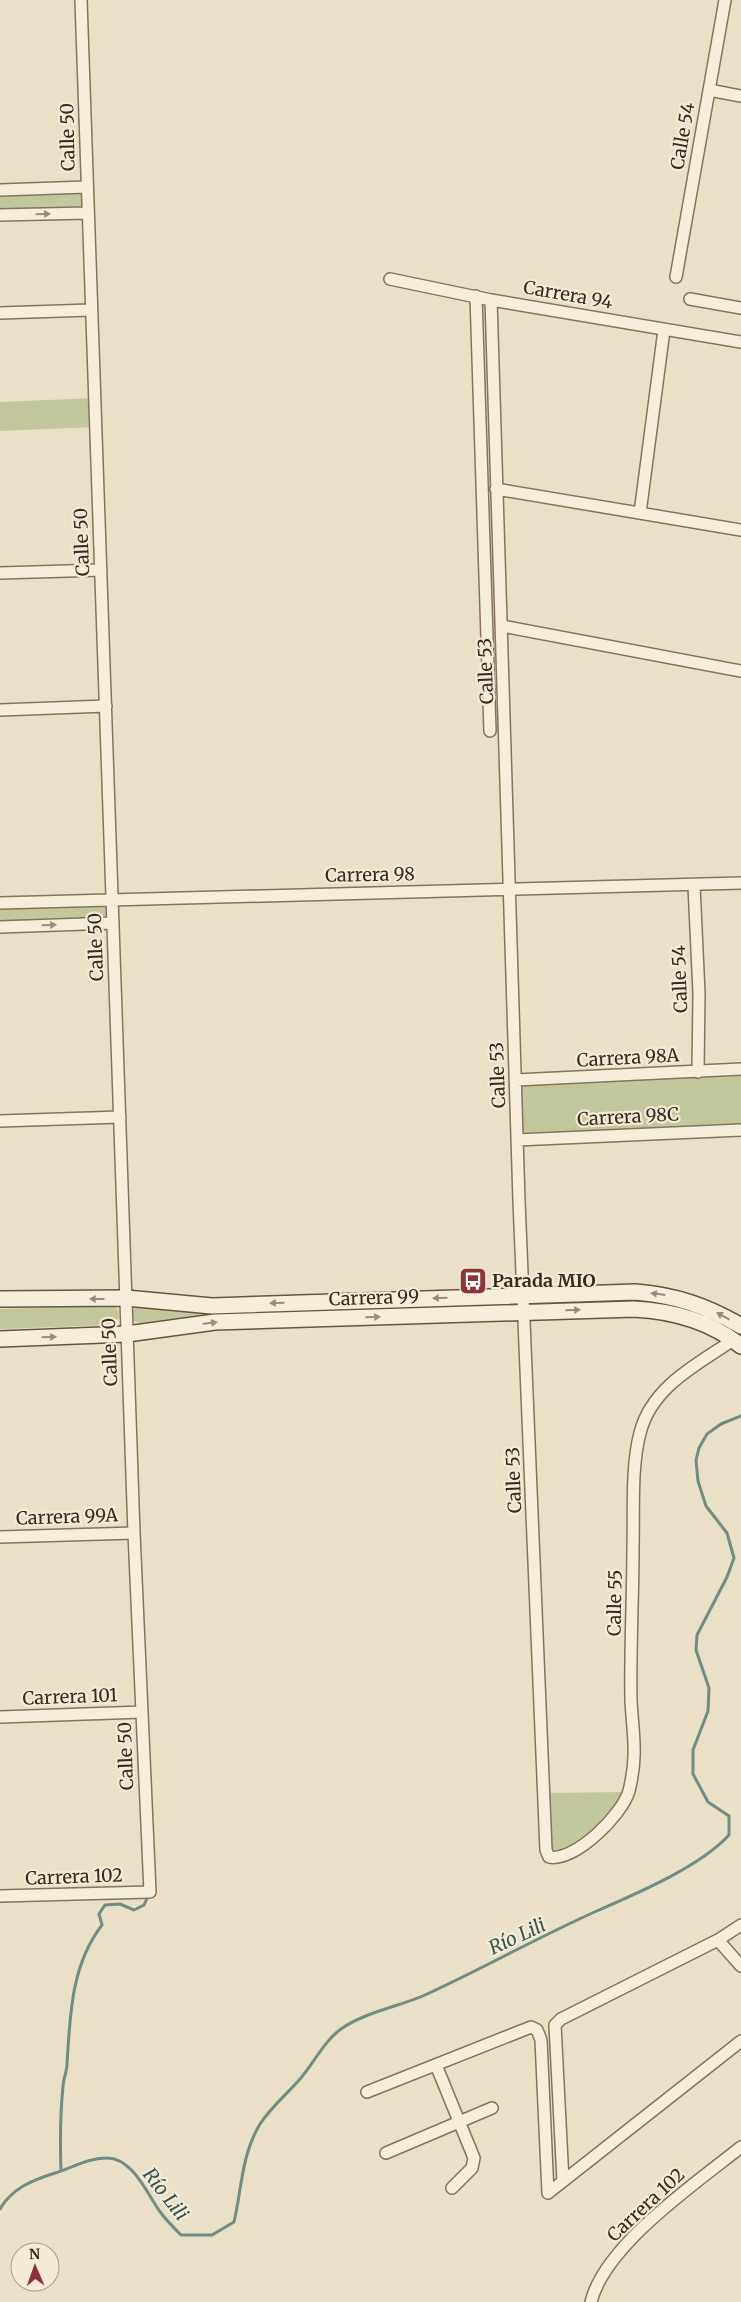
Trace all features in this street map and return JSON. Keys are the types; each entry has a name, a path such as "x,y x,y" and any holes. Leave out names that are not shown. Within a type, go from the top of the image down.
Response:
{"street":[{"name":"Calle 50","path":"81,0 134,1533 150,1892"},
{"name":"Calle 54","path":"676,277 726,0"},
{"path":"709,90 741,96"},
{"path":"0,190 86,187"},
{"path":"0,215 87,212"},
{"name":"Carrera 94","path":"390,279 491,300 741,342"},
{"name":"Calle 53","path":"476,296 490,732"},
{"path":"690,299 741,308"},
{"name":"Calle 53","path":"491,300 523,1295 546,1850"},
{"path":"0,313 91,310"},
{"path":"640,513 664,330"},
{"path":"496,489 741,530"},
{"path":"0,573 101,570"},
{"path":"502,626 741,671"},
{"path":"0,710 106,706"},
{"name":"Carrera 98","path":"0,904 112,899 694,886 741,883"},
{"name":"Calle 54","path":"694,886 699,993 698,1072"},
{"path":"0,927 113,923"},
{"name":"Carrera 98A","path":"516,1080 741,1069"},
{"path":"0,1121 120,1117"},
{"name":"Carrera 98C","path":"518,1140 741,1130"},
{"name":"Carrera 99","path":"0,1299 126,1298 212,1306 635,1292 660,1294 694,1302 738,1337"},
{"name":"Carrera 99","path":"0,1339 127,1334 215,1322 585,1309 657,1310 704,1323 738,1337"},
{"name":"Calle 55","path":"546,1850 549,1858 563,1856 591,1839 605,1826 628,1792 636,1756 631,1703 634,1522 640,1433 652,1406 671,1382 738,1337"},
{"name":"Carrera 99A","path":"0,1537 134,1533"},
{"name":"Carrera 101","path":"0,1717 142,1712"},
{"name":"Carrera 102","path":"0,1896 150,1892"},
{"path":"563,2181 555,2025 561,2019 718,1940 741,1925"},
{"path":"718,1940 741,1966"},
{"path":"367,2092 531,2027 537,2030 541,2040 548,2193 741,2041"},
{"path":"436,2065 474,2158 472,2168 452,2188"},
{"path":"386,2153 492,2108"},
{"name":"Carrera 102","path":"591,2302 594,2290 623,2246 689,2188 741,2147"}],"green space":[{"path":"86,187 87,213 0,215 0,190"},
{"path":"94,398 96,427 0,431 0,402"},
{"path":"112,899 113,923 0,927 0,903"},
{"path":"741,1069 741,1130 517,1140 516,1080"},
{"path":"109,1305 116,1307 119,1315 119,1318 111,1325 0,1329 0,1309"},
{"path":"136,1306 208,1312 208,1314 139,1323 132,1320 131,1311"},
{"path":"628,1792 591,1839 549,1857 544,1793"}],"waterway":[{"name":"Río Lili","path":"0,2209 17,2190 31,2182 86,2161 99,2158 116,2159 132,2170 161,2213 181,2235 212,2235 234,2222 249,2148 260,2124 305,2073 329,2040 341,2029 360,2018 425,1995 555,1930 650,1887 686,1868 729,1835 729,1816 708,1802 693,1774 693,1750 708,1711 709,1688 696,1650 697,1635 727,1577 734,1558 727,1533 706,1506 698,1481 696,1460 699,1448 707,1434 721,1424 741,1416"},
{"path":"61,2171 60,2129 63,2084 67,2067 71,2009 78,1974 92,1940 102,1925 99,1914 105,1905 120,1904 134,1910 144,1905 149,1894"}],"place":[{"name":"Parada MIO","path":"473,1281"}]}
